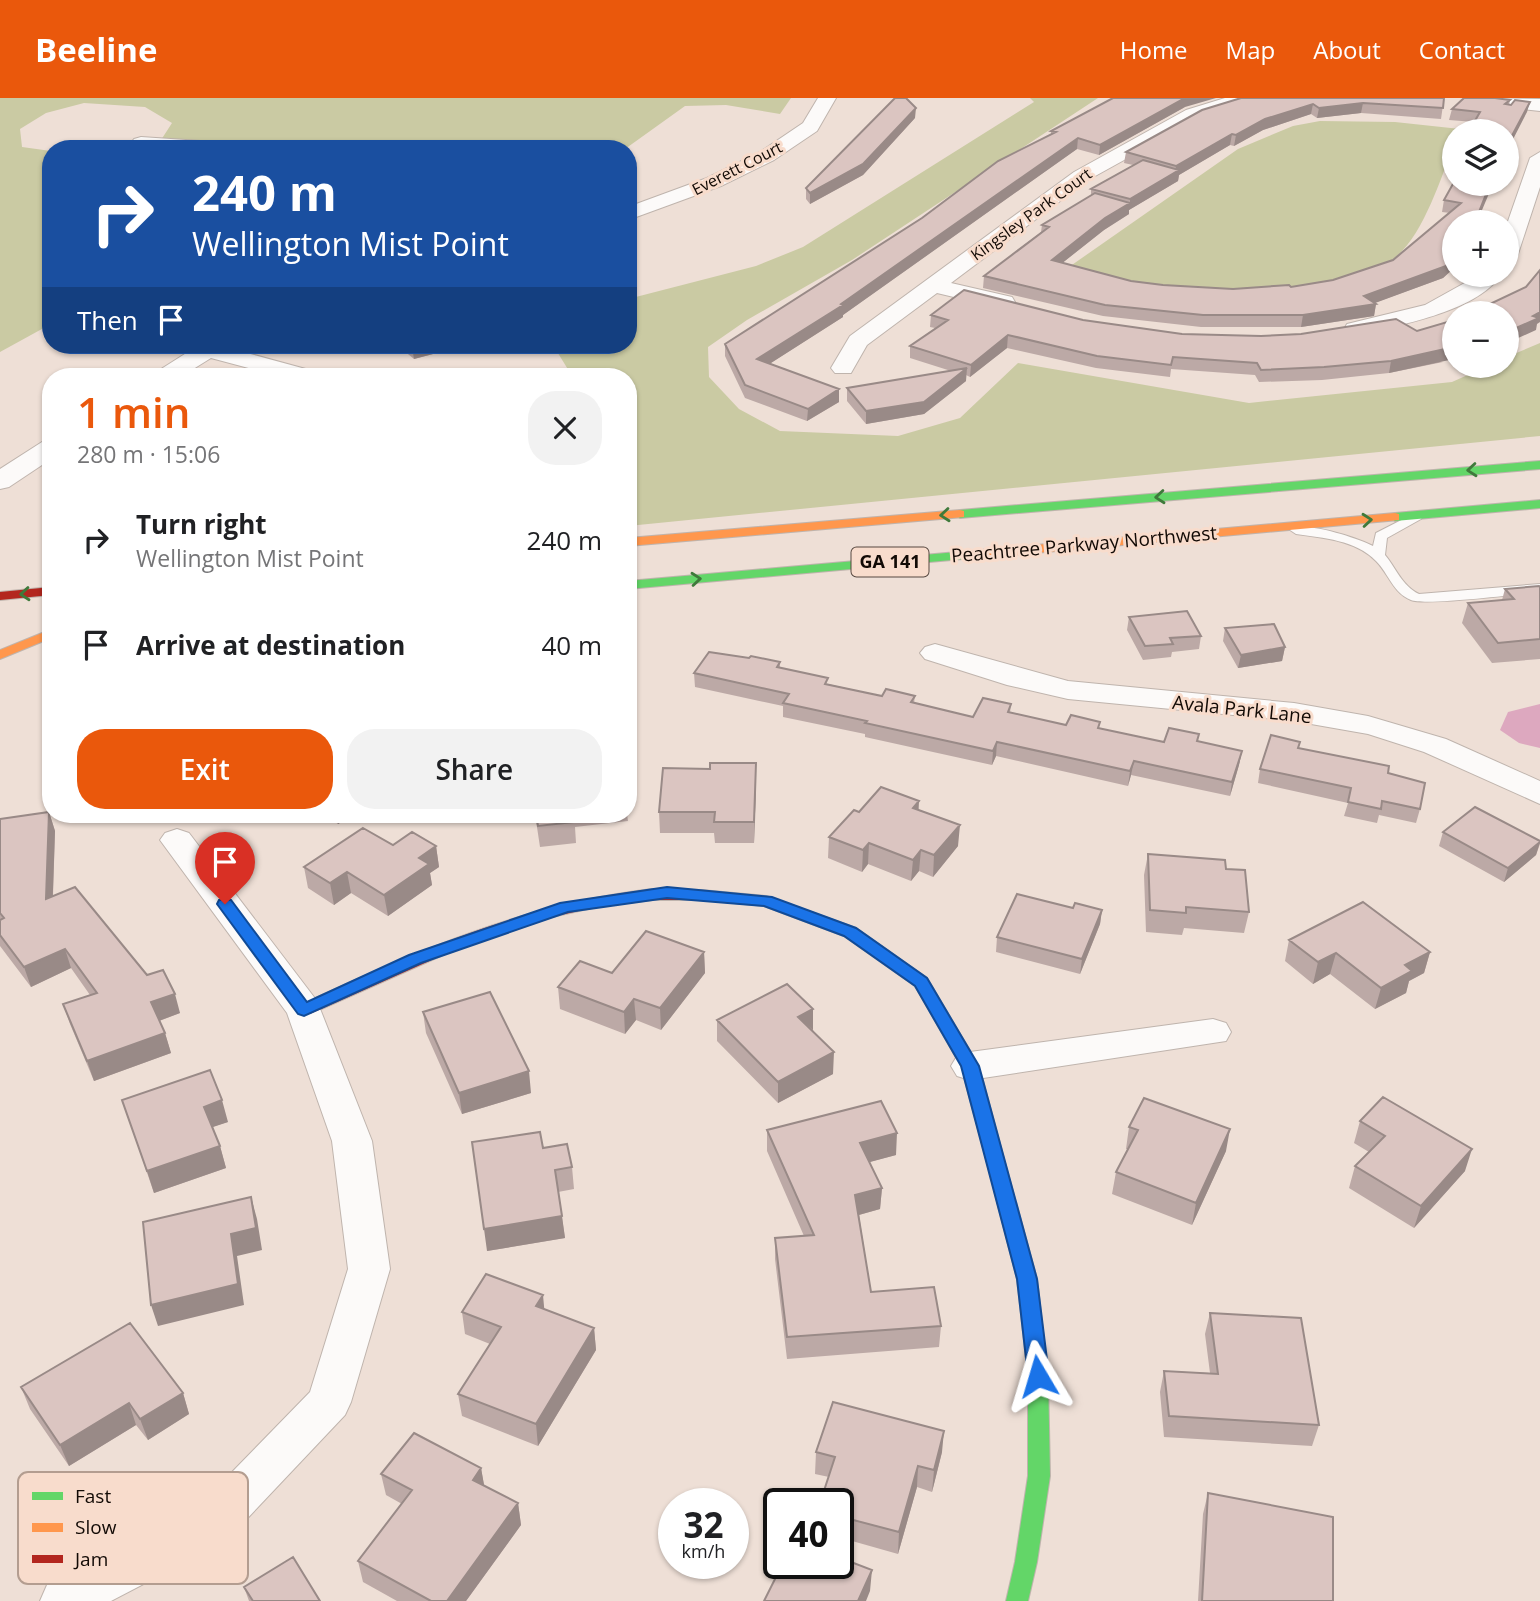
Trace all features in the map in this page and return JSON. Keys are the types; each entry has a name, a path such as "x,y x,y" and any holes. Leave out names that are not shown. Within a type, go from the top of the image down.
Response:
{"main road":[{"path":"1228,491 1298,476 1540,450"},
{"name":"Peachtree Parkway Northwest","path":"637,541 1540,465"},
{"name":"Peachtree Parkway Northwest","path":"637,583 1540,504"},
{"path":"0,596 42,592"},
{"path":"0,639 42,636"},
{"path":"0,655 42,638"},
{"path":"304,1010 415,959 566,907 667,892 766,901 850,932 921,982 970,1066 1027,1279 1038,1376 1039,1476 1026,1562 1017,1601"}],"street":[{"name":"Everett Court","path":"637,211 689,192 767,156 810,127 827,98"},
{"name":"Kingsley Park Court","path":"843,368 858,341 1081,176 1193,114 1244,98"},
{"path":"1477,98 1540,105"},
{"path":"1519,219 1540,158"},
{"path":"933,285 1023,307"},
{"path":"1328,333 1381,325 1433,310 1474,287"},
{"path":"179,368 201,354"},
{"path":"234,354 279,368"},
{"path":"0,481 42,453"},
{"name":"Avala Park Lane","path":"935,653 1066,690 1134,698 1241,705 1368,725 1486,766 1540,794"},
{"path":"177,840 304,1010 352,1141 369,1269 329,1402 248,1486"},
{"path":"970,1066 1213,1032"},
{"path":"64,1601 97,1584"}],"lane":[{"path":"1418,515 1381,536 1378,542 1378,555 1406,595 1417,598 1540,588"},
{"path":"1274,527 1335,537 1378,555"}],"green space":[{"path":"0,98 791,98 780,114 726,105 685,106 637,140 161,140 172,123 145,107 84,103 46,113 20,129 22,147 42,150 42,329 0,352"},
{"path":"1030,98 1098,98 852,260 747,320 708,347 709,377 739,409 780,431 898,436 960,418 1018,363 1249,403 1452,382 1461,378 1519,378 1519,352 1540,343 1540,436 637,525 637,368 567,368 559,354 637,354 637,297 756,266 803,247 1034,102"},
{"path":"1320,121 1395,122 1442,127 1442,176 1423,220 1406,247 1396,257 1376,269 1350,279 1319,286 1253,293 1192,292 1156,288 1069,267 1238,149 1293,126"}],"shaded area":[{"path":"1540,704 1540,748 1519,743 1500,730 1508,712"}],"building":[{"path":"895,98 906,98 916,108 863,164 810,193 806,188"},
{"path":"1113,98 1185,98 1100,145 1078,138 841,304 843,305 757,359 839,389 808,409 745,385 725,344 922,218 998,161 1056,132 1051,131"},
{"path":"1241,98 1444,98 1443,108 1363,103 1319,108 1313,104 1265,119 1236,135 1232,134 1176,166 1126,152 1202,110"},
{"path":"1464,98 1510,100 1505,104 1511,105 1515,100 1530,102 1519,123 1519,119 1476,119 1480,112 1452,109"},
{"path":"1143,160 1179,170 1130,199 1091,189"},
{"path":"1095,193 1130,203 1105,218 1052,260 1131,281 1233,289 1291,287 1333,280 1393,260 1442,219 1442,267 1364,296 1376,304 1303,315 1203,315 1105,305 984,276 1049,227 1042,225"},
{"path":"1446,196 1485,196 1480,210 1453,210 1461,203 1444,200"},
{"path":"1540,270 1540,312 1533,316 1539,318 1519,327 1519,301 1496,301 1526,287"},
{"path":"964,290 1083,320 1182,334 1301,334 1396,319 1417,331 1442,324 1442,350 1391,361 1261,370 1257,363 1173,357 1171,365 1097,356 1008,335 971,365 910,346 948,320 931,315"},
{"path":"967,368 924,402 866,411 847,388"},
{"path":"1539,586 1540,639 1498,643 1468,603 1514,599 1505,589"},
{"path":"1187,611 1201,636 1170,638 1173,644 1145,646 1129,617"},
{"path":"1274,624 1285,647 1241,655 1225,628"},
{"path":"709,652 780,662 777,667 828,678 825,684 882,696 886,689 915,696 911,702 973,717 983,698 1011,704 1008,712 1066,725 1071,715 1100,722 1098,728 1164,742 1169,728 1199,734 1197,741 1242,751 1232,782 1134,761 1130,771 997,742 993,751 783,703 789,694 694,673"},
{"path":"1271,735 1300,742 1298,748 1389,766 1388,773 1425,783 1420,809 1382,801 1381,809 1348,802 1351,788 1260,769"},
{"path":"710,763 756,763 754,822 714,822 715,812 659,812 663,768 710,769"},
{"path":"881,787 919,801 913,808 960,825 934,855 921,850 913,860 869,843 863,850 829,837 854,810 859,812"},
{"path":"1475,807 1540,842 1508,868 1443,832"},
{"path":"42,813 42,823 49,823 46,899 75,887 147,975 163,970 175,994 151,1002 165,1033 87,1061 63,1004 97,993 65,949 24,967 0,935 0,920 4,918 0,913 0,819"},
{"path":"538,823 566,823 538,826"},
{"path":"363,828 393,845 412,832 436,846 419,858 429,864 384,895 347,872 330,883 304,867"},
{"path":"1148,854 1225,860 1226,869 1245,870 1249,912 1186,907 1186,913 1150,910"},
{"path":"1017,894 1073,908 1075,903 1102,910 1082,959 997,937"},
{"path":"1363,902 1430,952 1405,965 1412,971 1381,988 1336,953 1318,962 1289,940"},
{"path":"646,931 704,952 660,1008 634,999 624,1012 558,987 580,961 612,973"},
{"path":"787,984 813,1009 798,1017 834,1052 778,1082 717,1020"},
{"path":"490,992 529,1071 459,1093 423,1012"},
{"path":"210,1070 222,1100 204,1107 220,1146 147,1171 122,1100"},
{"path":"1383,1097 1472,1149 1421,1206 1355,1166 1385,1136 1360,1121"},
{"path":"1144,1098 1230,1129 1196,1203 1116,1172 1138,1130 1129,1127"},
{"path":"881,1101 897,1133 860,1143 882,1188 855,1195 871,1292 934,1287 941,1326 787,1337 775,1238 814,1235 767,1130"},
{"path":"540,1132 543,1148 567,1144 572,1167 555,1170 562,1216 484,1229 472,1142"},
{"path":"251,1197 256,1228 231,1234 238,1284 151,1305 143,1222"},
{"path":"486,1274 543,1295 536,1306 594,1328 536,1424 458,1394 501,1327 462,1312"},
{"path":"1210,1313 1301,1318 1319,1425 1169,1416 1164,1371 1218,1374"},
{"path":"130,1323 183,1393 140,1419 129,1403 60,1445 21,1387"},
{"path":"833,1402 944,1431 934,1470 918,1466 899,1532 854,1520 854,1488 825,1488 835,1457 816,1452"},
{"path":"414,1433 481,1468 473,1480 518,1503 447,1601 431,1601 358,1561 412,1490 381,1474"},
{"path":"1208,1493 1333,1517 1333,1601 1202,1601"},
{"path":"293,1557 320,1601 253,1601 244,1587"},
{"path":"854,1563 872,1570 858,1601 764,1601 775,1579 854,1579"}],"traffic: fast":[{"path":"960,514 1540,465"},
{"path":"1395,517 1540,504"},
{"path":"637,584 980,554"},
{"path":"995,1159 1027,1279 1038,1376 1039,1476 1026,1562 1017,1601"}],"traffic: slow":[{"path":"637,541 960,514"},
{"path":"980,554 1395,517"},
{"path":"0,655 42,637"},
{"path":"701,895 766,901 850,932 921,982 970,1066 995,1159"}],"traffic: jam":[{"path":"0,596 42,592"},
{"path":"304,1010 446,947 549,912 601,900 652,894 701,895"}],"route":[{"path":"225,904 304,1010 415,959 566,907 667,892 766,901 850,932 921,982 970,1066 1027,1279 1038,1376"}]}
